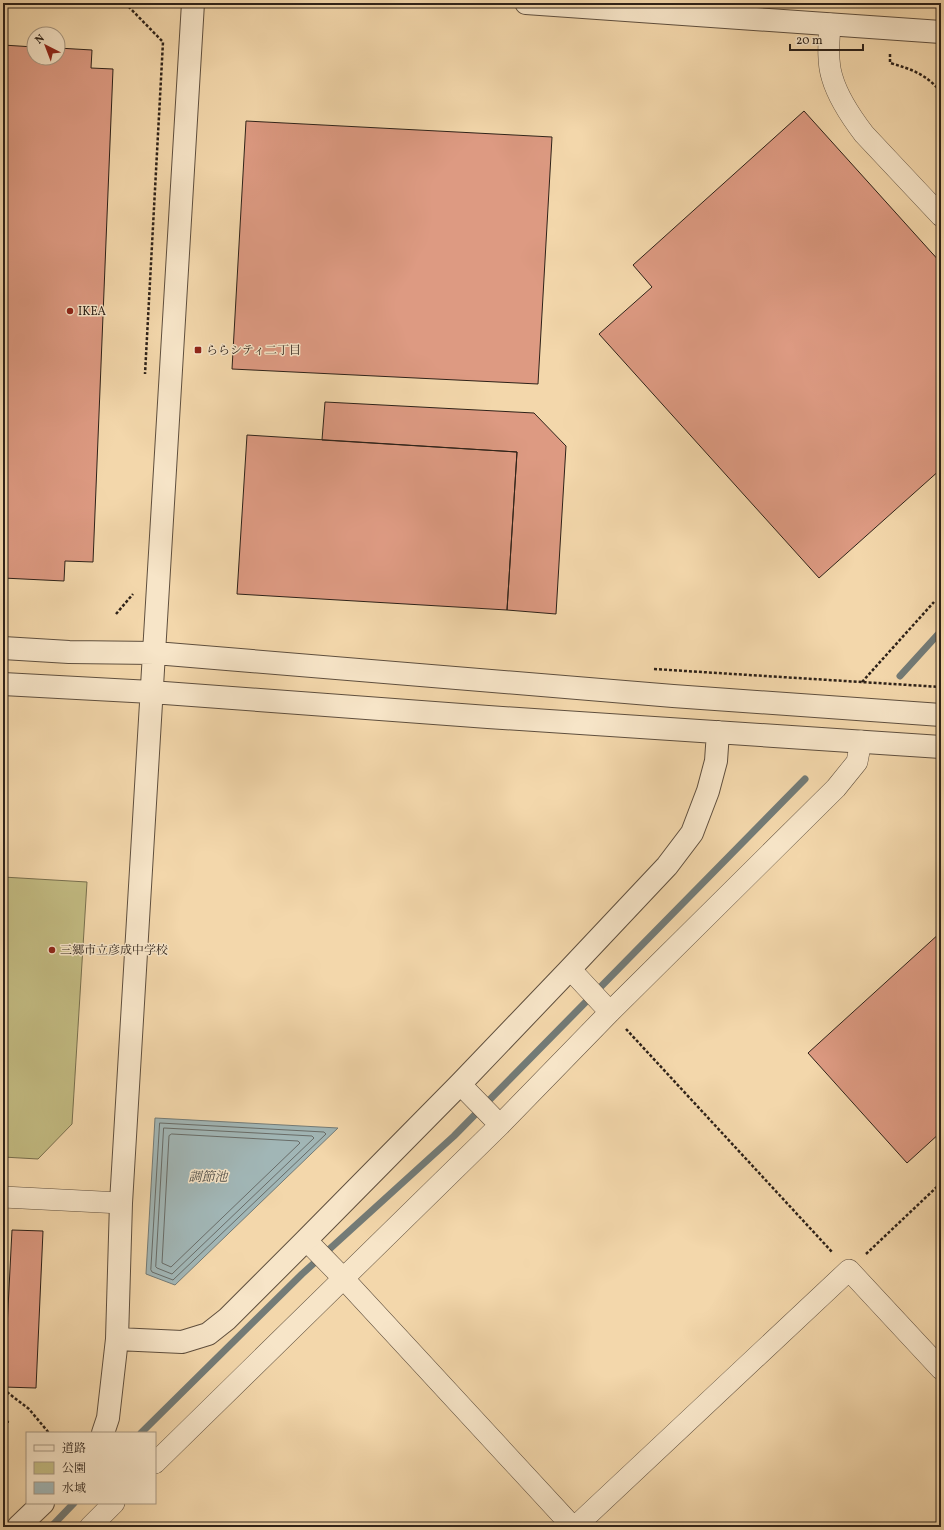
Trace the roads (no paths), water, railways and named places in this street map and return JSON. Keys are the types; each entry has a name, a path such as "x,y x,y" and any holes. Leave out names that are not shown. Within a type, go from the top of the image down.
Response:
{"street":[{"path":"103,1432 110,1405 117,1339 120,1203 151,692 155,653 193,3"},
{"path":"526,3 941,32"},
{"path":"830,24 829,50 832,77 850,114 864,134 941,216"},
{"path":"3,648 69,652 155,653 673,696 941,715"},
{"path":"3,684 151,692 941,747"},
{"path":"117,1339 182,1342 208,1334 228,1319 311,1245 578,977 692,833 708,791 716,761 718,732"},
{"path":"156,1462 500,1125 610,1012 836,788 858,762 861,741"},
{"path":"578,977 610,1012"},
{"path":"466,1090 500,1125"},
{"path":"3,1197 120,1203"},
{"path":"311,1245 574,1527 848,1270 941,1369"},
{"path":"18,1527 42,1504"},
{"path":"90,1527 113,1504"}],"water":[{"name":"調節池","path":"155,1118 338,1128 175,1285 146,1274"}],"waterway":[{"path":"900,676 941,631"},
{"path":"142,1432 302,1274 454,1136 805,779"},
{"path":"51,1527 73,1504"}],"place":[{"name":"IKEA","path":"70,311"},
{"name":"ららシティ二丁目","path":"198,350"},
{"name":"三郷市立彦成中学校","path":"52,950"}]}
